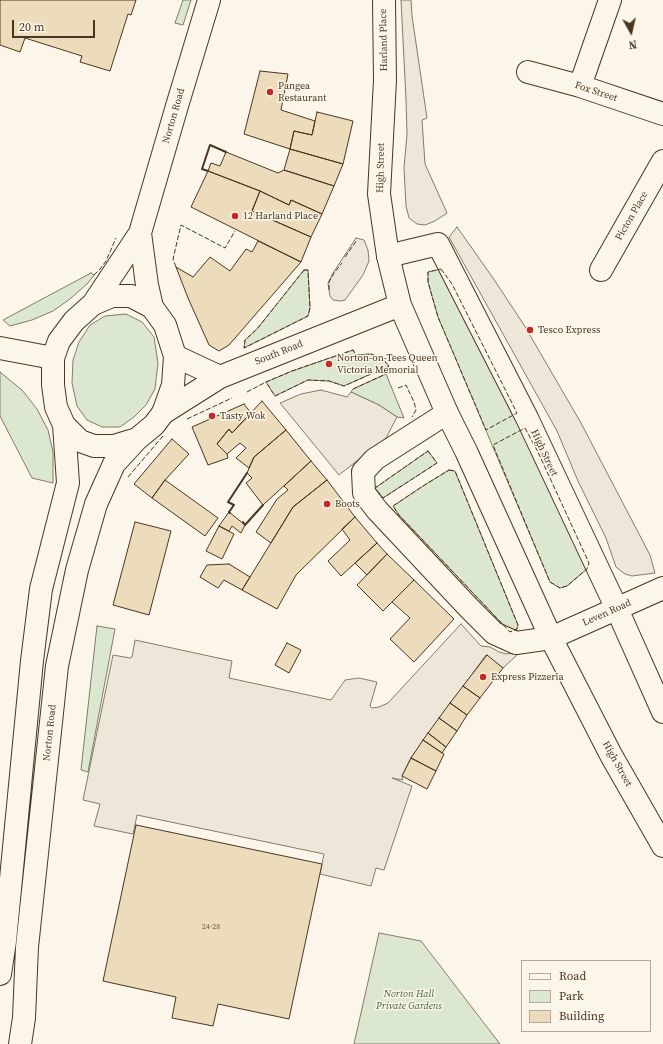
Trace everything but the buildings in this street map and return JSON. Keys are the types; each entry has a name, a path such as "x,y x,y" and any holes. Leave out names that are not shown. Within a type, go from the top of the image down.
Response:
{"main road":[{"name":"Norton Road","path":"92,304 140,233 209,0"},
{"name":"Harland Place","path":"384,0 385,80"},
{"path":"580,86 610,0"},
{"name":"Fox Street","path":"528,72 580,86 663,114"},
{"name":"High Street","path":"385,80 379,194 388,256 400,305 446,413 466,451 551,638 611,755 663,846"},
{"name":"Picton Place","path":"601,270 663,161"},
{"name":"Norton Road","path":"140,233 147,285 152,307"},
{"name":"High Street","path":"388,256 438,244 527,418 617,609 663,712"},
{"path":"0,974 5,941 41,589 68,483 64,425 56,407 52,386 53,358 60,341 74,321 92,304 112,296 131,296 152,307 165,325 175,356 173,385 163,413 154,425 137,439 114,446 94,446 80,441 64,425"},
{"name":"South Road","path":"163,413 220,377 400,305"},
{"path":"0,348 53,358"},
{"path":"175,356 220,377"},
{"path":"446,413 375,459 364,472 364,493 377,510 494,633 516,642 551,638"},
{"name":"Norton Road","path":"20,1044 24,1018 27,947 57,666 78,570 96,504 114,464 137,439"},
{"name":"Leven Road","path":"551,638 663,588"}],"green space":[{"path":"183,0 191,0 183,25 175,23"},
{"path":"441,269 452,284 587,569 567,586 560,588 550,582 438,317 428,282 428,272"},
{"path":"304,270 308,270 310,308 308,316 244,348 245,340 257,329"},
{"path":"91,273 94,275 88,283 70,299 53,311 32,320 10,326 3,320"},
{"path":"126,314 142,322 154,337 158,363 155,389 146,405 134,417 120,427 102,427 87,420 77,406 72,383 73,360 79,342 90,325 105,316"},
{"path":"353,350 356,355 371,354 382,358 389,366 344,386 329,381 308,380 275,396 266,382 292,371"},
{"path":"0,372 22,390 37,409 48,430 53,452 53,483 32,478 0,416"},
{"path":"386,374 404,418 397,417 379,405 351,392 353,389"},
{"path":"428,451 437,463 383,498 375,488"},
{"path":"449,470 455,471 518,625 517,629 510,632 399,515 393,506"},
{"path":"97,626 115,629 88,772 81,770"},
{"name":"Norton Hall Private Gardens","path":"379,933 421,941 500,1044 354,1044"}],"shaded area":[{"path":"401,0 411,0 427,118 422,120 425,164 447,213 435,221 425,225 417,224 409,218 406,206 404,168 407,134"},
{"path":"457,227 524,325 581,423 650,555 655,573 632,576 625,574 616,567 606,538 578,481 557,431 449,237"},
{"path":"356,238 364,240 368,250 369,261 363,275 345,300 333,300 330,296 328,283"},
{"path":"321,390 347,397 351,392 379,405 397,417 386,438 339,475 280,403 301,394"},
{"path":"461,624 481,646 490,647 507,654 517,652 517,655 503,668 486,655 411,758 402,776 403,780 392,778 412,786 384,870 376,868 371,886 320,874 324,854 137,815 133,834 94,826 100,804 83,800 113,655 130,658 132,657 135,640 232,661 229,678 331,700 345,680 359,678 377,682 370,706 372,708 388,703"}],"fence":[{"path":"176,267 173,259 181,225 225,248 235,231"},
{"path":"94,275 106,261 116,238"},
{"path":"345,257 357,240"},
{"path":"329,290 329,282 342,263"},
{"path":"441,269 452,284 517,413 486,430 438,317 428,282 428,272 441,269"},
{"path":"304,270 308,270 310,308 308,316 244,348 245,340 257,329 304,270"},
{"path":"353,350 356,355 371,354 382,358 389,366 344,386 329,381 308,380 275,396 266,382 292,371 353,350"},
{"path":"353,389 386,374"},
{"path":"247,392 266,382"},
{"path":"398,388 406,385 416,410 412,417"},
{"path":"187,419 232,398"},
{"path":"525,428 538,452 589,563 587,569 567,586 560,588 550,582 493,445 525,428"},
{"path":"128,477 163,436"},
{"path":"428,451 437,463 383,498 375,488 428,451"},
{"path":"449,470 455,471 518,625 517,629 510,632 399,515 393,506 449,470"}],"wall":[{"path":"208,171 202,169 210,145 226,152"},
{"path":"230,513 229,512 234,505 228,502 247,473"},
{"path":"243,522 245,525 263,505"}],"place":[{"name":"Pangea Restaurant","path":"270,92"},
{"name":"12 Harland Place","path":"235,216"},
{"name":"Tesco Express","path":"530,330"},
{"name":"Norton-on-Tees Queen Victoria Memorial","path":"329,364"},
{"name":"Tasty Wok","path":"212,416"},
{"name":"Boots","path":"327,504"},
{"name":"Express Pizzeria","path":"483,677"}]}
